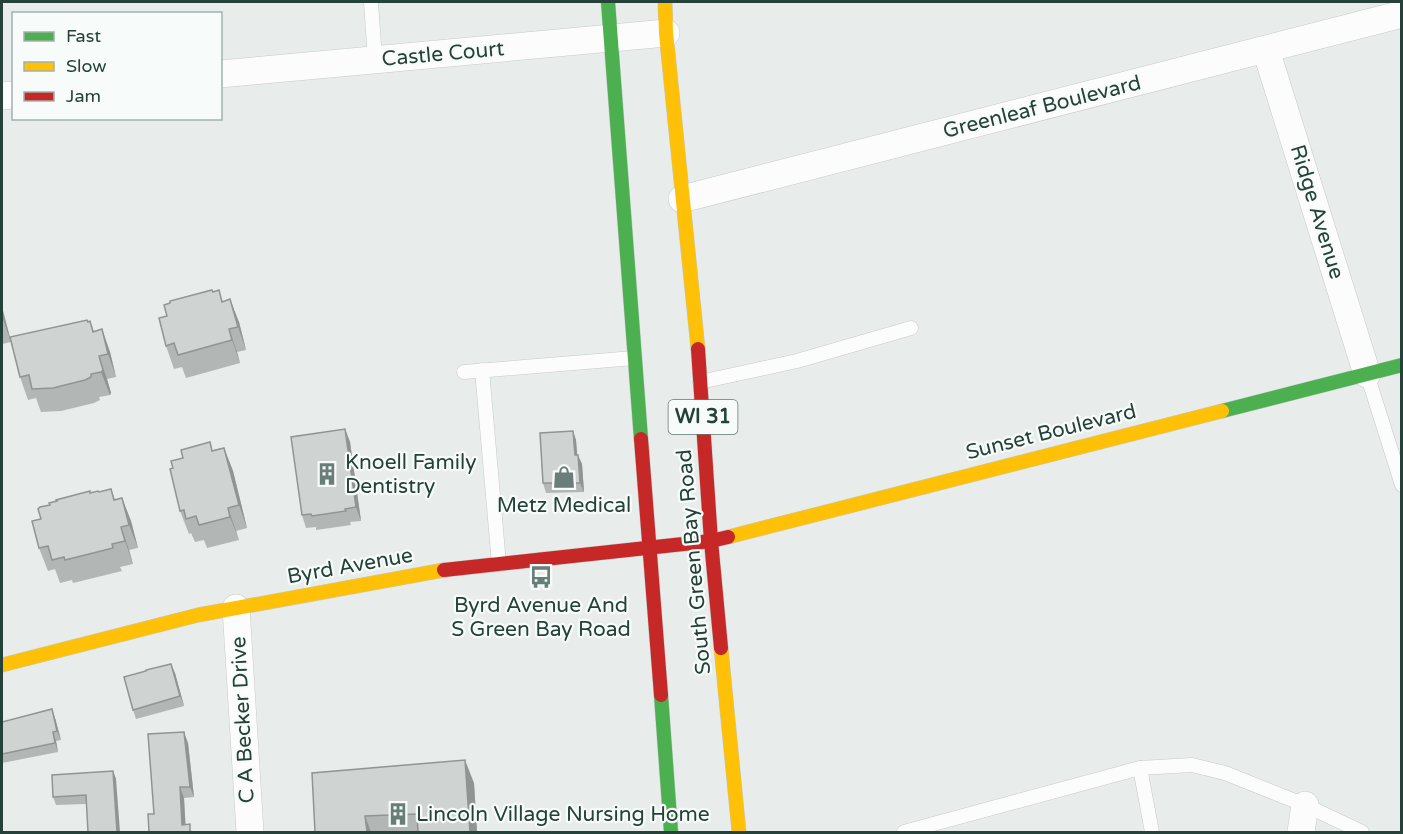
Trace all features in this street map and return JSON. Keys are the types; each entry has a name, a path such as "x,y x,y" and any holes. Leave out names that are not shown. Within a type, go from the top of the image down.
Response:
{"main road":[{"name":"South Green Bay Road","path":"608,2 671,832"},
{"name":"South Green Bay Road","path":"665,2 666,33 700,382 711,541 739,832"},
{"name":"Sunset Boulevard","path":"711,541 1401,364"},
{"name":"Byrd Avenue","path":"2,665 198,615 442,570 711,541"}],"street":[{"name":"Greenleaf Boulevard","path":"682,199 1401,14"},
{"name":"Castle Court","path":"222,74 666,33"},
{"name":"Ridge Avenue","path":"1266,50 1367,374"},
{"name":"C A Becker Drive","path":"236,608 250,832"},
{"path":"1301,832 1305,805"}],"lane":[{"path":"371,2 375,60"},
{"path":"700,382 797,361 911,328"},
{"path":"464,372 634,358"},
{"path":"482,370 499,564"},
{"path":"1367,374 1401,485"},
{"path":"904,832 1140,768 1192,765 1225,773 1305,805 1362,832"},
{"path":"1140,768 1152,832"}],"building":[{"path":"212,290 213,292 219,290 222,302 230,299 238,327 229,329 232,340 178,355 174,343 166,346 159,318 167,316 164,305 170,301"},
{"path":"90,321 93,332 102,329 108,354 99,356 103,370 91,374 91,377 85,380 53,388 32,389 29,375 20,377 10,337"},
{"name":"Knoell Family Dentistry","path":"345,429 356,507 345,509 346,511 312,516 311,514 302,515 291,437"},
{"name":"Metz Medical","path":"573,431 580,483 543,483 540,433"},
{"path":"210,442 212,451 224,448 239,505 228,508 230,517 199,525 196,516 186,519 184,510 180,511 170,469 173,468 171,461 183,458 181,450"},
{"path":"111,489 114,500 122,498 129,525 121,527 125,541 112,544 113,548 65,560 64,557 52,560 48,546 39,548 32,521 41,519 38,509 40,507 90,491 90,493"},
{"path":"171,664 180,696 133,710 124,677"},
{"path":"52,709 57,731 53,732 55,743 2,754 2,722"},
{"path":"184,732 190,787 180,787 182,825 190,824 190,832 149,832 148,814 154,814 148,734"},
{"path":"465,760 470,832 418,832 417,814 365,816 367,832 315,832 312,773"},
{"path":"113,771 117,832 88,832 86,795 53,797 52,775"}],"traffic: fast":[{"path":"608,2 641,439"},
{"path":"1222,411 1402,365"},
{"path":"661,695 671,832"}],"traffic: slow":[{"path":"665,2 666,33 698,349"},
{"path":"728,537 1222,411"},
{"path":"2,665 198,615 444,570"},
{"path":"721,648 739,832"}],"traffic: jam":[{"path":"698,349 721,648"},
{"path":"641,439 661,695"},
{"path":"444,570 711,541 728,537"}],"place":[{"name":"Knoell Family Dentistry","path":"327,474"},
{"name":"Metz Medical","path":"564,477"},
{"name":"Byrd Avenue And S Green Bay Road","path":"541,577"},
{"name":"Lincoln Village Nursing Home","path":"398,814"}]}
